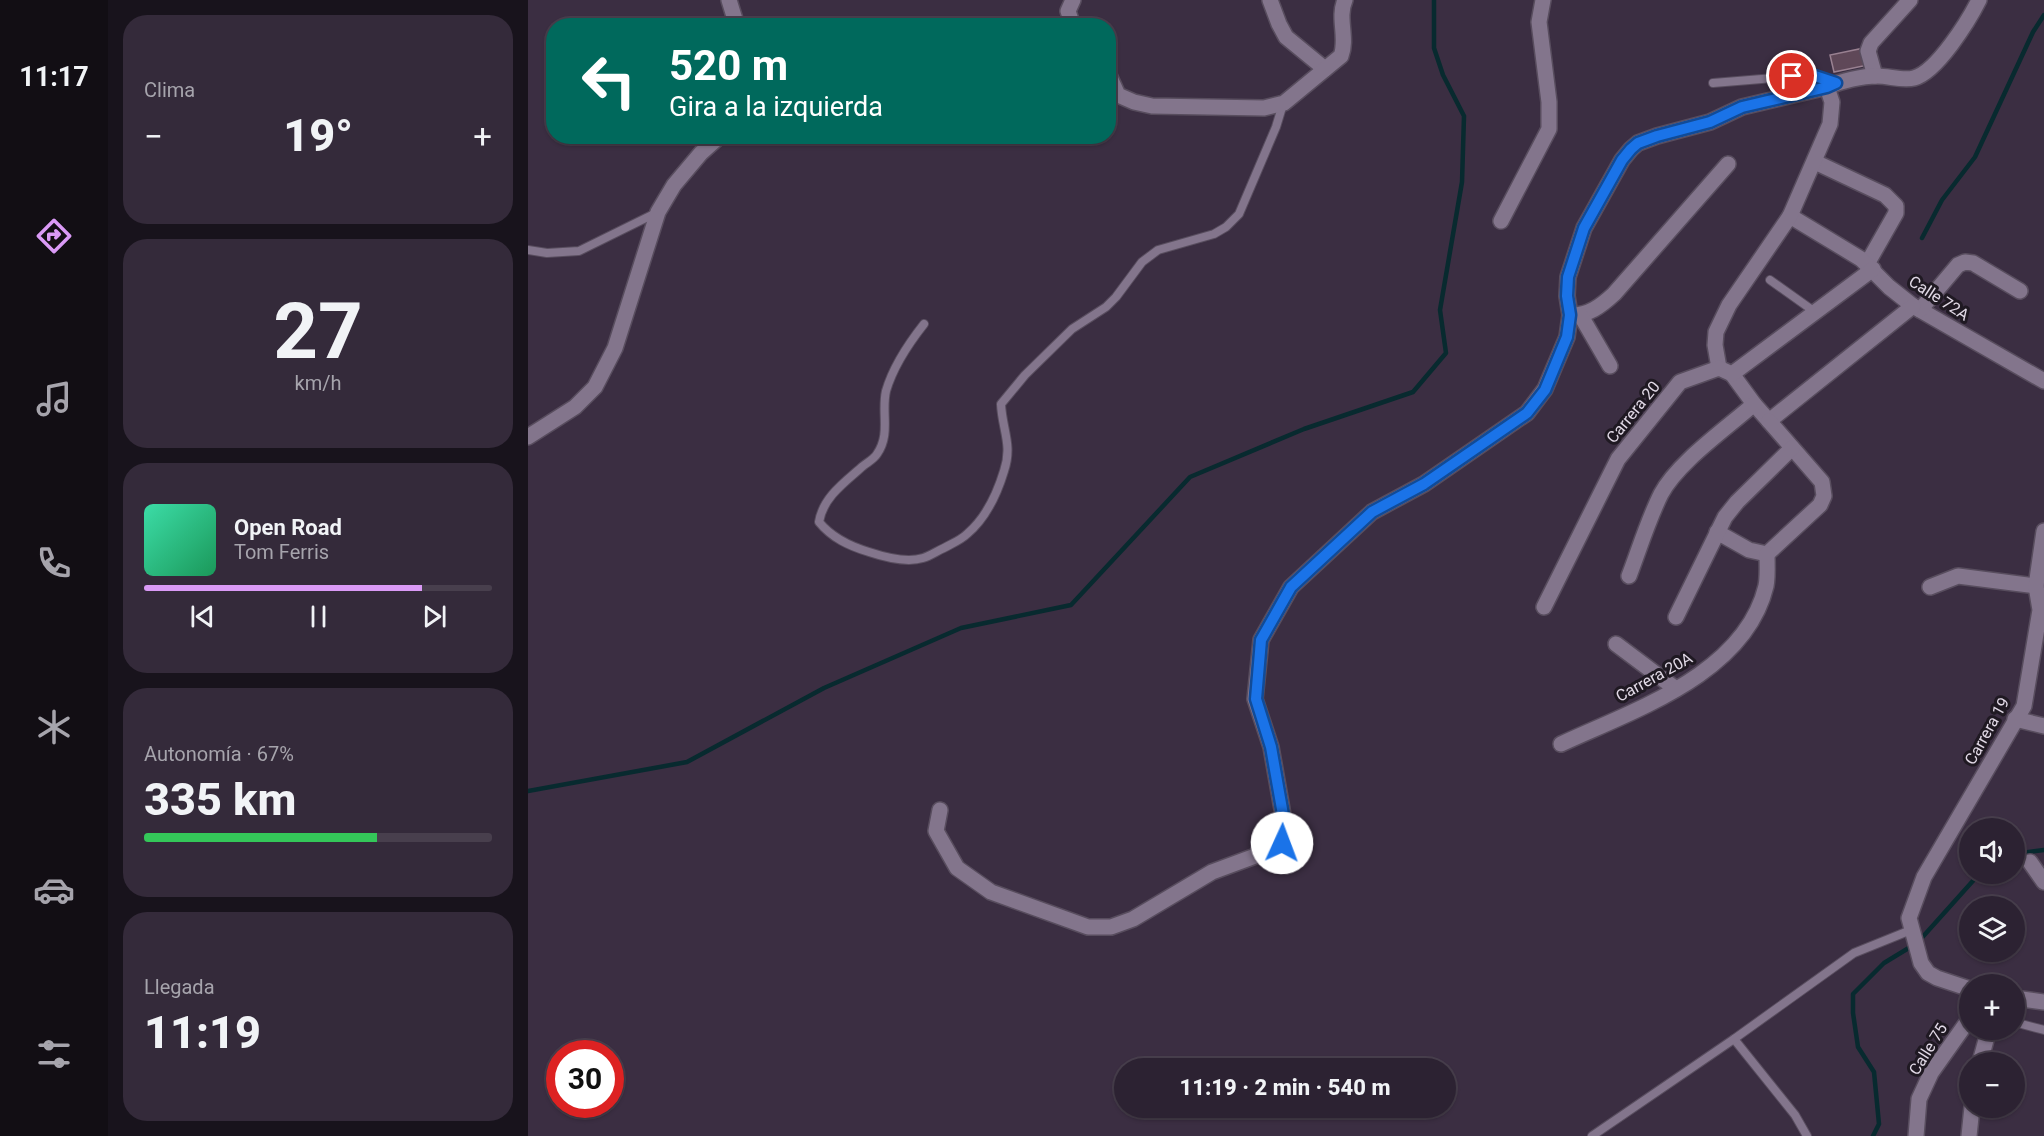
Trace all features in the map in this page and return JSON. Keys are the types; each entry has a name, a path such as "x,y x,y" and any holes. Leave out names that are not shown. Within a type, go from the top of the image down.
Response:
{"street":[{"path":"729,0 735,18"},
{"path":"1070,18 1068,11 1073,0"},
{"path":"1270,0 1286,37 1325,69"},
{"path":"1116,91 1118,95 1134,102 1152,106 1264,108 1284,103 1341,56 1345,46 1342,15 1344,0"},
{"path":"1501,220 1549,129 1549,102 1539,22 1543,0"},
{"path":"1875,76 1868,51 1871,43 1910,0"},
{"path":"1610,366 1575,316 1567,296 1568,277 1584,228 1622,160 1631,149 1638,143 1710,122 1742,107 1875,76 1915,78 1942,56 1979,0"},
{"path":"1716,531 1749,550 1767,554 1820,505 1824,496 1822,482 1725,371 1714,345 1716,332 1730,305 1790,216 1815,162 1830,124 1832,85"},
{"path":"528,437 575,407 594,387 615,348 658,212 674,185 711,144"},
{"path":"1815,162 1885,195 1896,206 1896,213 1870,267"},
{"path":"940,810 936,831 957,868 991,892 1088,927 1111,927 1133,919 1212,872 1277,848 1282,843 1285,826 1271,747 1256,699 1261,640 1291,587 1372,512 1424,484 1527,413 1545,390 1575,316 1603,304 1614,294 1728,164"},
{"name":"Calle 72A","path":"1790,216 1870,267 1916,308 2044,381"},
{"path":"1769,421 1916,308 1958,265 1965,262 1973,263 2020,291"},
{"name":"Carrera 20","path":"1544,607 1618,459 1680,382 1725,371 1815,312 1870,267"},
{"path":"1629,576 1661,495 1670,481 1682,467 1754,404"},
{"path":"1676,617 1716,531 1737,502 1792,448"},
{"name":"Carrera 19","path":"1912,931 1909,918 1924,877 2024,706 2042,610 2036,586 2044,531"},
{"name":"Carrera 20A","path":"1561,744 1676,689 1725,654 1744,633 1761,603 1766,584 1767,554"},
{"path":"1930,587 1958,576 2036,586"},
{"path":"1616,644 1676,689"},
{"path":"2015,719 2044,726"},
{"path":"2030,862 2044,882"},
{"path":"1912,931 1921,963 1937,978 1959,985"},
{"path":"2025,1000 2044,1001"},
{"name":"Calle 75","path":"1916,1136 1919,1099 1931,1073 1959,1034"},
{"path":"1969,1136 1971,1118"}],"lane":[{"path":"1713,83 1812,75 1832,85"},
{"path":"924,324 904,353 886,393 886,426 876,455 832,493 820,511 819,522 827,533 857,549 897,559 922,559 967,535 976,525 992,502 1005,469 1008,445 1007,431 1001,419 1001,404 1025,375 1072,329 1106,307 1143,262 1158,250 1214,234 1226,227 1239,214 1284,103"},
{"path":"528,250 547,253 579,251 658,212"},
{"path":"1770,280 1815,312"},
{"path":"1592,1136 1854,953 1912,931"},
{"path":"2025,1025 2044,1030"},
{"path":"1734,1039 1795,1115 1807,1136"}],"building":[{"path":"1864,48 1868,65 1834,72 1830,55"}],"waterway":[{"path":"528,791 687,762 824,688 961,628 1071,605 1190,477 1304,429 1413,392 1446,353 1440,310 1462,182 1464,116 1443,75 1434,48 1434,0"},
{"path":"1922,238 1942,200 1975,157 2033,32 2044,15"},
{"path":"2025,853 2044,850"},
{"path":"1919,941 1970,884"},
{"path":"1873,1136 1879,1124 1874,1072 1858,1047 1853,994 1884,963 1912,946"}],"route":[{"path":"1282,843 1285,826 1271,747 1256,699 1261,640 1291,587 1372,512 1424,484 1527,413 1545,390 1567,337 1570,315 1567,296 1568,277 1584,228 1622,160 1631,149 1638,143 1710,122 1742,107 1836,83 1812,75 1792,76"}]}
